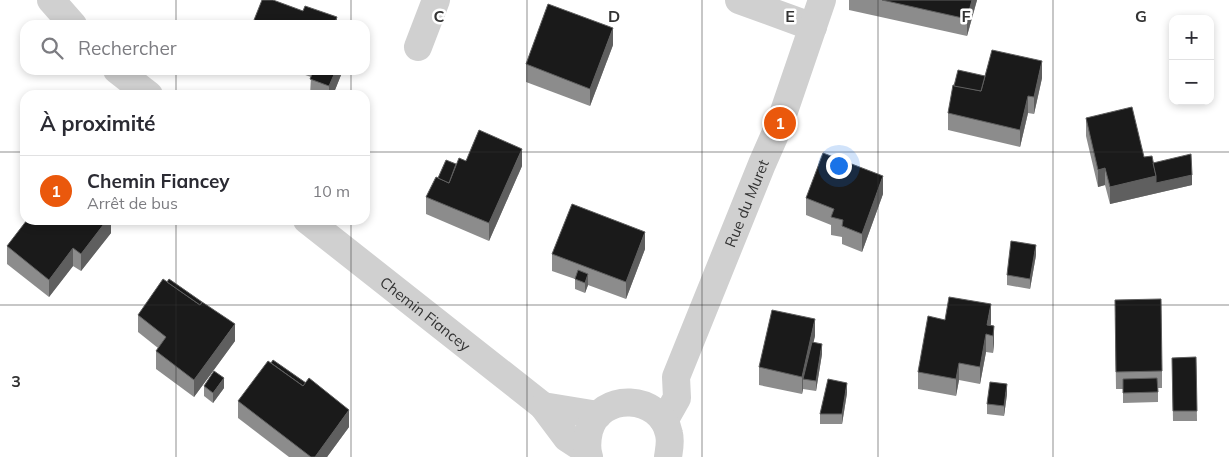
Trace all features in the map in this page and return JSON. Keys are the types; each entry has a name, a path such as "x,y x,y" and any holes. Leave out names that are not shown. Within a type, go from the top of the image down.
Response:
{"street":[{"path":"52,0 69,20"},
{"path":"418,48 436,0"},
{"path":"739,0 813,27"},
{"name":"Rue du Muret","path":"664,421 677,398 676,377 780,123 822,0"},
{"path":"124,75 143,90"},
{"name":"Chemin Fiancey","path":"313,225 543,406 567,438 588,454"},
{"path":"632,402 650,387 676,377"},
{"path":"588,454 587,438 590,426 598,415 608,407 632,402 645,405 656,412 664,421 670,435 668,457"},
{"name":"Chemin Fiancey","path":"543,406 598,415"}],"building":[{"path":"262,0 273,0 303,11 305,6 337,17 336,20 254,20"},
{"path":"882,0 972,0 967,19"},
{"path":"548,4 613,28 590,89 526,64"},
{"path":"992,50 1042,61 1034,97 1028,96 1020,130 948,113 953,85 981,91"},
{"path":"958,70 985,76 981,91 954,86"},
{"path":"312,75 334,75 329,86 310,79"},
{"path":"1132,107 1144,157 1152,156 1156,176 1110,187 1105,168 1098,170 1086,118"},
{"path":"479,130 522,149 489,223 426,197 436,177 449,183 459,158 466,161"},
{"path":"823,153 883,176 862,234 842,226 843,220 831,217 834,209 806,198"},
{"path":"1191,154 1192,175 1156,183 1153,163"},
{"path":"446,160 456,164 449,183 438,178"},
{"path":"572,204 645,232 626,282 552,254"},
{"path":"23,225 103,225 81,254 73,248 49,280 7,246"},
{"path":"1011,241 1036,245 1030,279 1007,275"},
{"path":"578,270 588,274 585,283 575,279"},
{"path":"163,279 200,305 202,302 235,324 194,380 156,351 166,337 138,315"},
{"path":"169,279 202,302 200,305 167,282"},
{"path":"949,297 991,304 987,325 994,326 993,336 986,334 980,367 959,363 956,379 918,372 928,316 945,320"},
{"path":"1161,299 1162,371 1116,372 1115,300"},
{"path":"772,310 815,319 802,377 759,367"},
{"path":"812,342 822,344 816,381 803,379"},
{"path":"1196,357 1197,411 1173,411 1172,358"},
{"path":"273,360 306,383 303,386 271,363"},
{"path":"268,361 303,386 309,378 349,410 315,457 311,457 238,401"},
{"path":"214,371 224,378 213,393 204,386"},
{"path":"1157,378 1158,392 1123,393 1123,379"},
{"path":"828,379 847,383 842,414 820,414"},
{"path":"990,382 1007,384 1004,406 987,404"}],"place":[{"name":"Chemin Fiancey","path":"780,123"}]}
